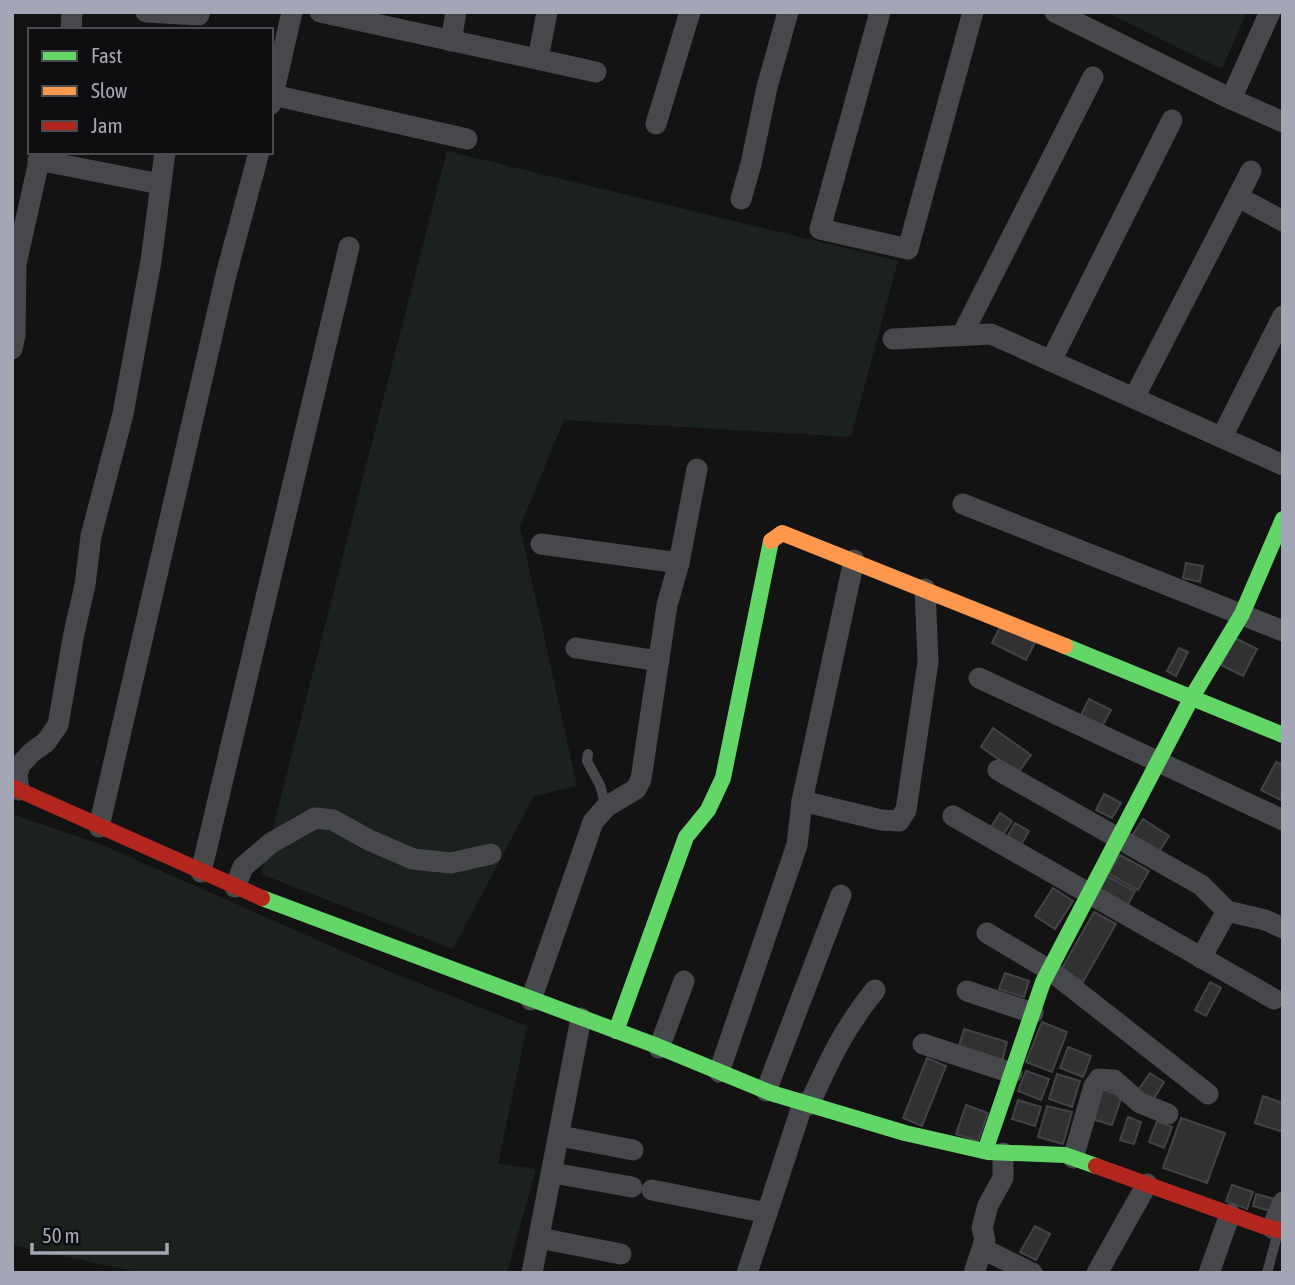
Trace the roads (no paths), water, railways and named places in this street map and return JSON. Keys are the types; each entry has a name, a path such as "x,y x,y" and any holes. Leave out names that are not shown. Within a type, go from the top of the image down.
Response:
{"street":[{"path":"146,12 198,19"},
{"path":"273,96 292,12"},
{"path":"320,12 371,18 451,41 596,72"},
{"path":"451,41 456,12"},
{"path":"538,59 547,12"},
{"path":"656,124 690,12"},
{"path":"741,200 767,87 788,12"},
{"path":"880,12 820,229 908,249 973,12"},
{"path":"1055,12 1283,122"},
{"path":"1231,99 1270,12"},
{"path":"962,335 1093,77"},
{"path":"273,100 467,139"},
{"path":"1051,361 1172,120"},
{"path":"164,154 151,261 123,414 91,536 85,585 58,725 46,742 20,765 15,788 235,887 616,1031 766,1091 905,1133 994,1152 1073,1158 1278,1229 1283,1202"},
{"path":"99,827 226,275 258,154"},
{"path":"12,349 15,335 16,264 40,156 160,184"},
{"path":"1134,398 1251,171"},
{"path":"1238,197 1283,220"},
{"path":"201,872 349,247"},
{"path":"1222,437 1283,316"},
{"path":"893,339 990,334 1283,465"},
{"path":"531,999 593,822 606,807 636,789 641,779 667,605 679,563 697,469"},
{"path":"963,504 1283,631"},
{"path":"974,1273 985,1240 982,1228 988,1205 1003,1178 994,1152 1012,1073 1043,982 1192,696 1241,614 1283,519"},
{"path":"616,1031 686,837 699,825 723,778 771,540 782,533 1192,696 1283,735"},
{"path":"541,544 679,563"},
{"path":"719,1072 797,845 802,801 854,560"},
{"path":"802,801 881,820 899,821 906,810 928,662 925,589"},
{"path":"576,648 659,660"},
{"path":"979,678 1283,820"},
{"path":"998,770 1200,885 1227,911 1265,920 1283,928"},
{"path":"953,816 1275,999"},
{"path":"235,887 243,867 271,842 314,818 333,820 369,840 413,859 451,863 491,854"},
{"path":"766,1091 841,895"},
{"path":"1201,958 1227,911"},
{"path":"987,933 1051,971 1208,1094"},
{"path":"659,1048 684,981"},
{"path":"747,1273 806,1104 852,1018 875,990"},
{"path":"967,991 1033,1013"},
{"path":"532,1273 581,1018"},
{"path":"923,1044 1012,1073"},
{"path":"1073,1158 1094,1086 1100,1079 1114,1080 1140,1103 1168,1114"},
{"path":"560,1136 634,1150"},
{"path":"553,1173 767,1213"},
{"path":"1097,1273 1147,1184"},
{"path":"1209,1273 1230,1214"},
{"path":"539,1238 621,1254"},
{"path":"982,1249 1032,1273"}],"lane":[{"path":"588,754 587,761 600,785 606,807"},
{"path":"1269,1272 1278,1229"}]}
